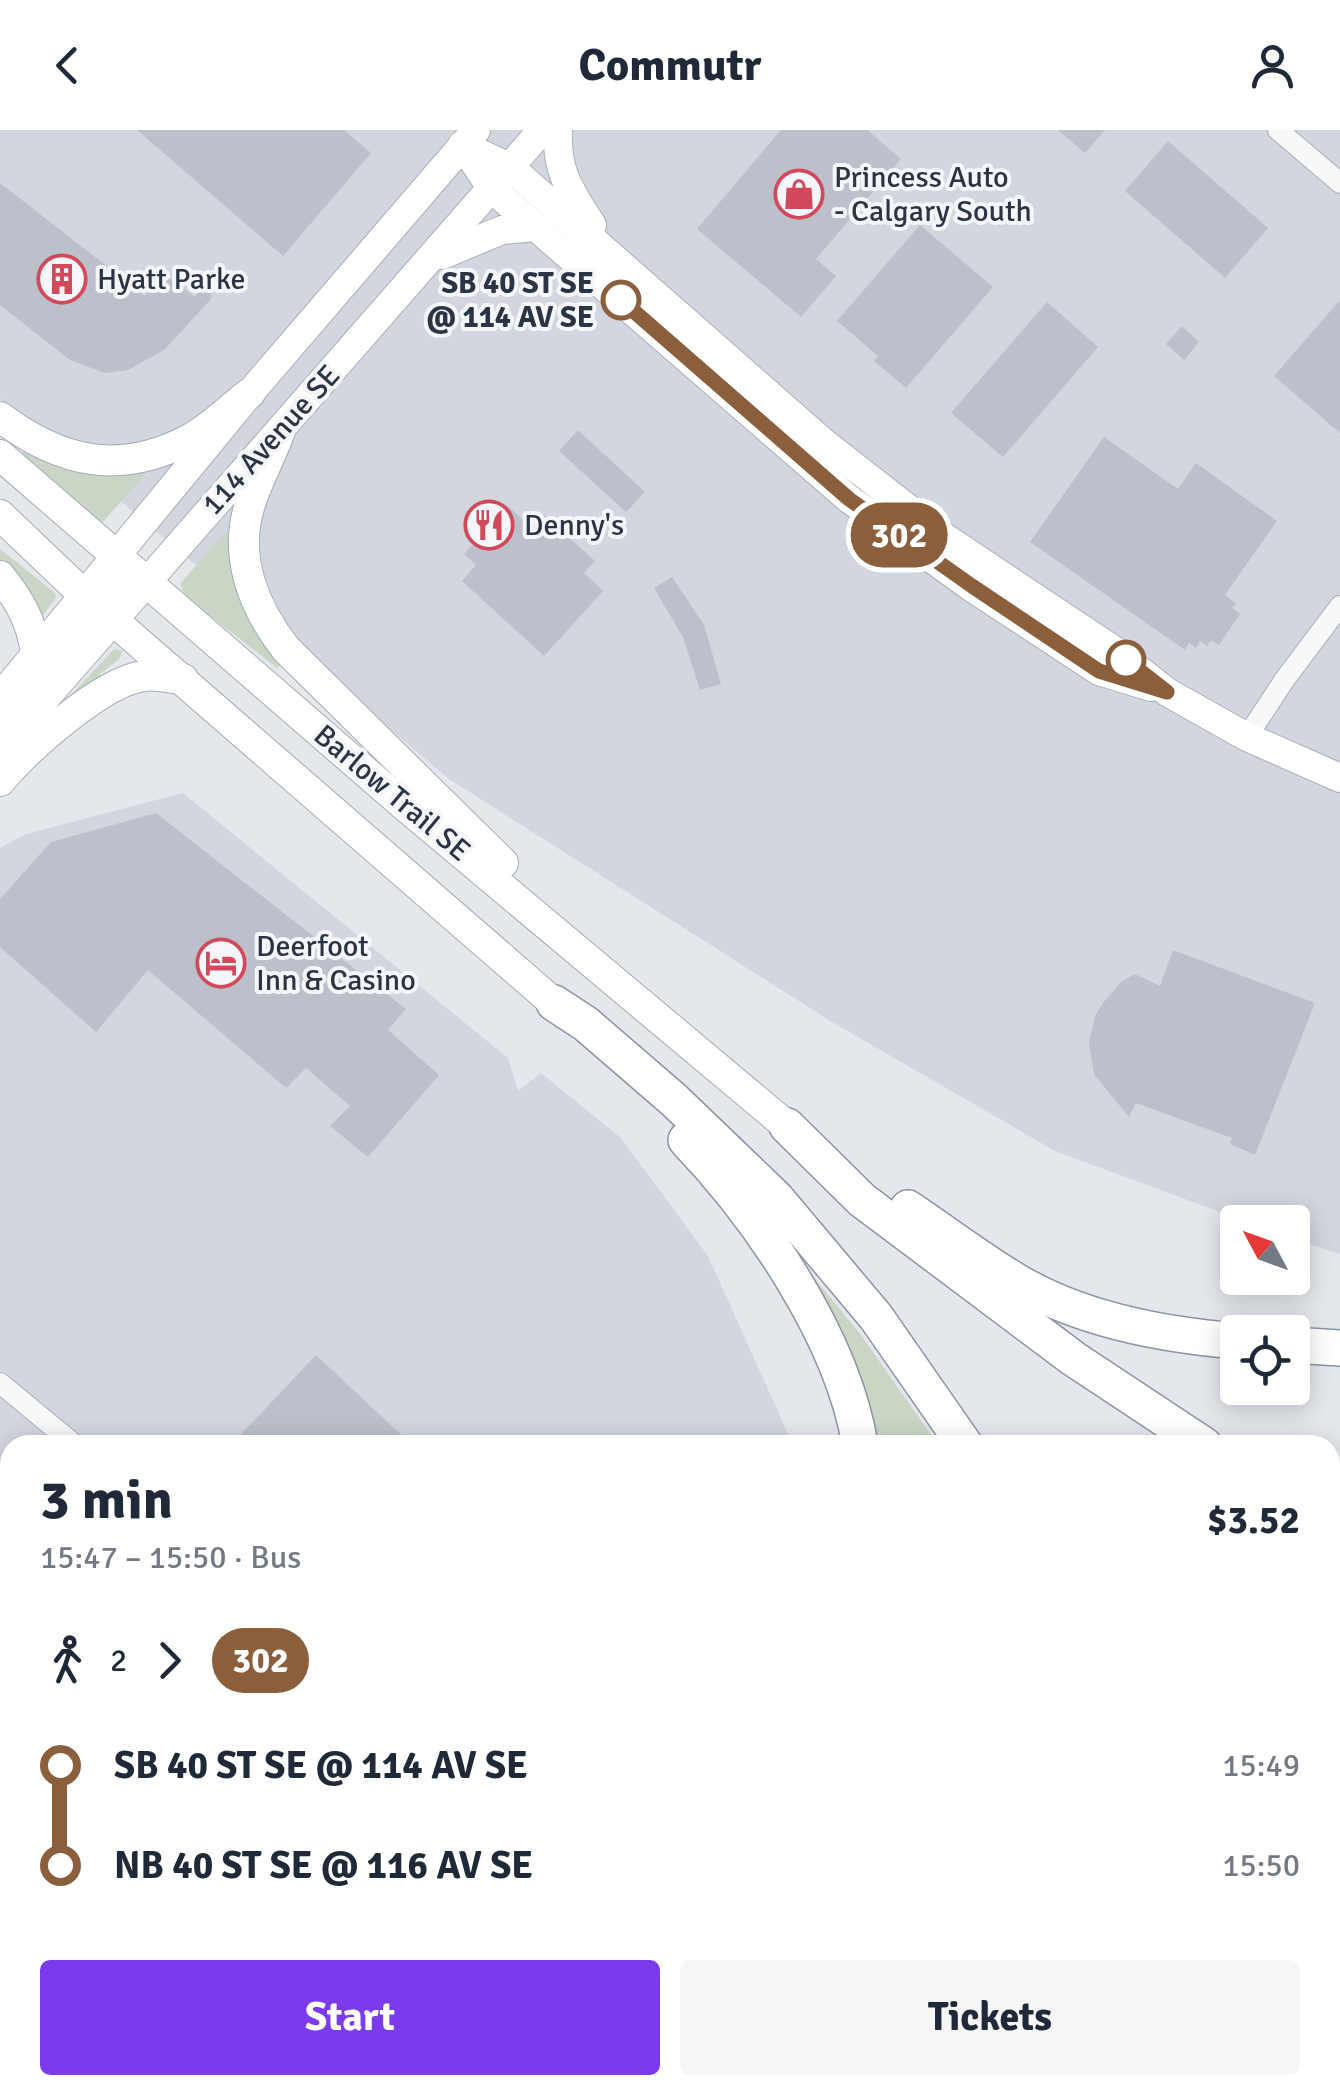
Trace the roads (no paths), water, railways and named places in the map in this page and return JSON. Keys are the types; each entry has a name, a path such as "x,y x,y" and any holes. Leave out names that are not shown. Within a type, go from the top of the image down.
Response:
{"highway":[{"path":"554,1002 580,1038 706,1162 780,1262 830,1345 858,1435"},
{"path":"554,1002 586,1024 674,1100 776,1198 876,1317 958,1435"},
{"path":"787,1126 1018,1282 1080,1310 1131,1325 1220,1338"},
{"path":"787,1126 862,1200 906,1234 1074,1359 1189,1435"},
{"path":"1310,1346 1340,1348"}],"main road":[{"path":"0,417 59,452 106,462 158,452 190,439 250,393"},
{"path":"280,431 244,529 248,582 268,627 286,650 524,883 538,914"},
{"name":"Barlow Trail SE","path":"0,455 405,806 787,1126"},
{"name":"Barlow Trail SE","path":"0,515 98,606 554,1002"},
{"path":"0,728 98,606 118,576 116,557"},
{"path":"0,576 30,620 36,652"},
{"path":"0,780 27,750 111,688 147,675 183,679"}],"street":[{"name":"114 Avenue SE","path":"0,697 36,652 98,606 145,582 432,260 542,130"},
{"path":"558,130 557,161 569,189 612,255"},
{"path":"1278,130 1340,182"},
{"name":"114 Avenue SE","path":"116,557 250,393 469,138"},
{"path":"469,138 537,227 849,499 1099,671 1167,692"},
{"path":"502,178 612,255 822,442 947,538 1116,652 1167,692 1247,737 1340,778"},
{"path":"432,260 491,234 537,227"},
{"name":"114 Avenue SE","path":"0,750 98,606"},
{"path":"1247,737 1340,606"},
{"path":"0,1384 63,1435"}],"place":[{"name":"Princess Auto - Calgary South","path":"799,194"},
{"name":"Hyatt Parke","path":"62,279"},
{"name":"SB 40 ST SE @ 114 AV SE","path":"621,300"},
{"name":"Denny's","path":"489,525"},
{"name":"Deerfoot Inn & Casino","path":"221,963"}]}
